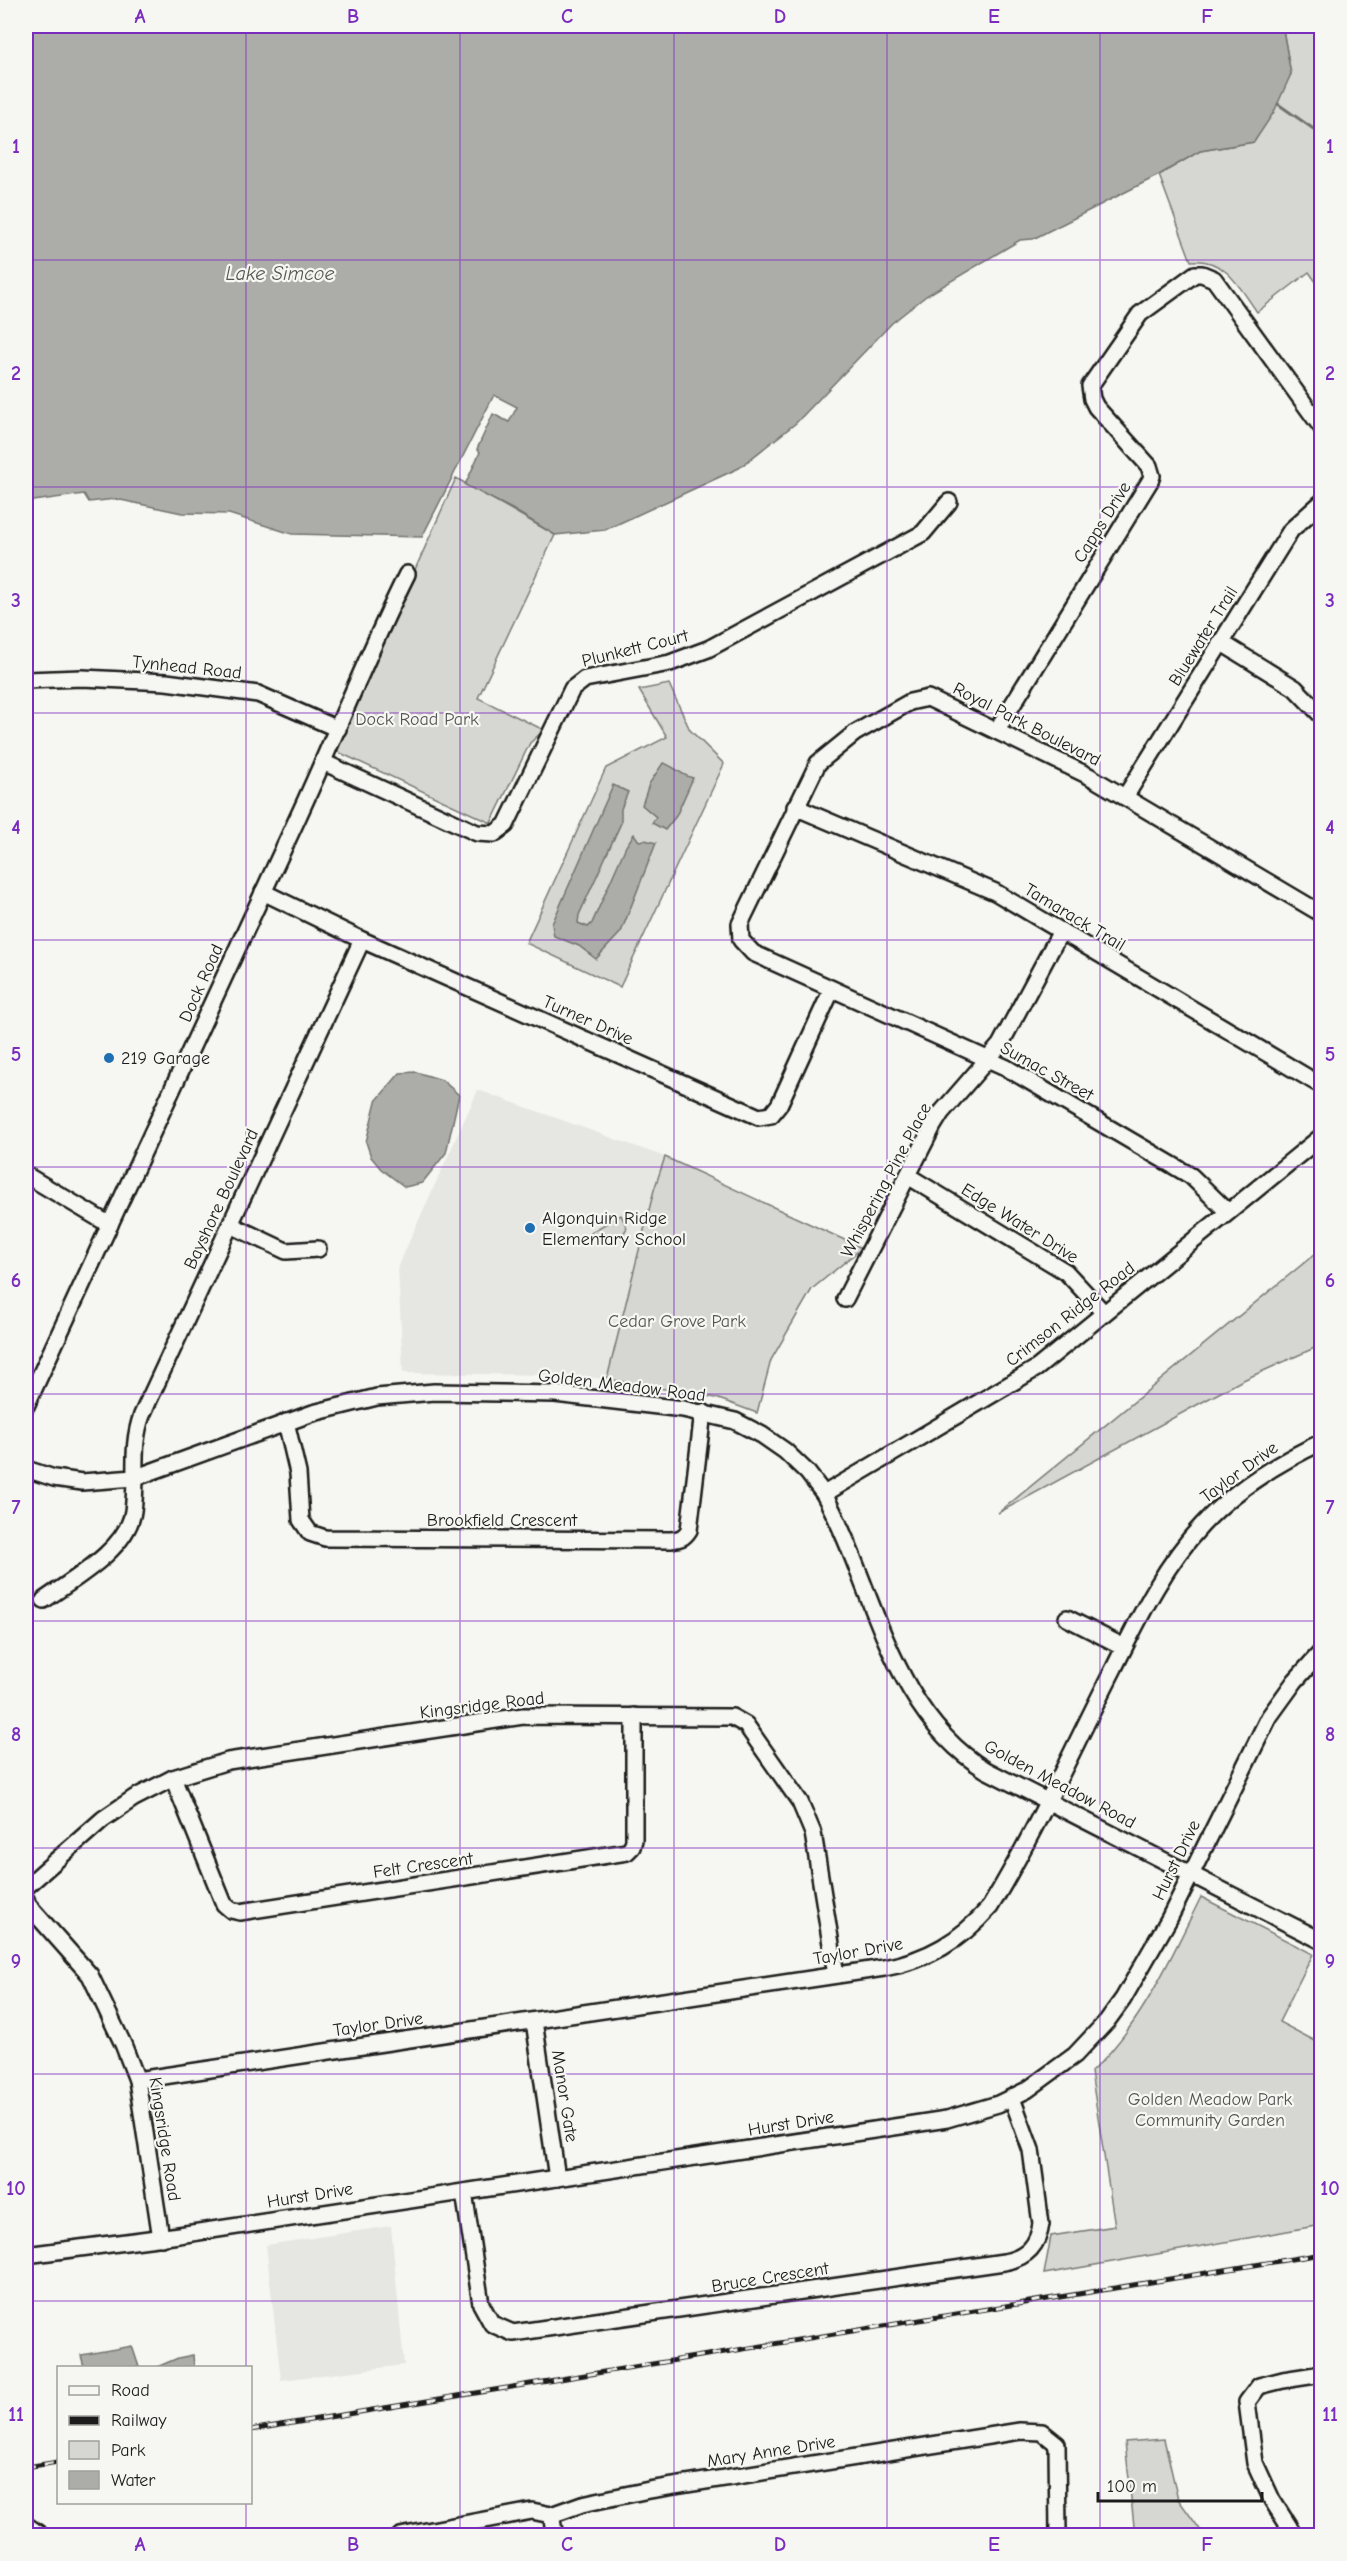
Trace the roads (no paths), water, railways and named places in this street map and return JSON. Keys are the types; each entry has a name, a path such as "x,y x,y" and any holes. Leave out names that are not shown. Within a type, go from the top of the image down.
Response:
{"street":[{"name":"Capps Drive","path":"997,730 1152,476 1145,461 1096,407 1090,386 1140,314 1190,277 1202,274 1214,279 1322,428"},
{"name":"Plunkett Court","path":"323,762 477,833 494,834 506,825 572,689 579,682 670,663 708,649 923,533 949,502"},
{"name":"Bluewater Trail","path":"1125,797 1291,530 1322,502"},
{"name":"Dock Road","path":"26,1406 323,762 385,617 407,574"},
{"path":"1222,643 1295,688 1322,716"},
{"name":"Tynhead Road","path":"26,680 82,678 166,682 258,694 338,729"},
{"name":"Royal Park Boulevard","path":"832,989 753,953 746,948 739,932 740,924 818,763 839,744 864,728 920,698 937,700 1089,776 1322,914"},
{"name":"Tamarack Trail","path":"795,807 983,886 1322,1086"},
{"name":"Turner Drive","path":"263,892 362,940 759,1117 771,1115 775,1111 832,989"},
{"name":"Whispering Pine Place","path":"845,1299 941,1113 1000,1045 1025,994 1061,931"},
{"name":"Bayshore Boulevard","path":"44,1600 99,1560 125,1533 134,1510 135,1438 142,1415 362,940"},
{"name":"Sumac Street","path":"832,989 987,1059 1029,1081 1191,1176 1228,1212"},
{"name":"Crimson Ridge Road","path":"824,1494 1019,1380 1322,1136"},
{"path":"26,1174 110,1226"},
{"name":"Edge Water Drive","path":"908,1176 1066,1272 1104,1312"},
{"path":"231,1225 286,1251 318,1249"},
{"name":"Golden Meadow Road","path":"26,1469 54,1478 82,1482 134,1479 313,1413 377,1397 420,1393 555,1394 703,1412 749,1427 800,1464 824,1494 903,1676 928,1717 946,1738 977,1765 1322,1941"},
{"name":"Brookfield Crescent","path":"286,1422 298,1473 301,1520 305,1528 316,1536 325,1538 671,1540 680,1539 688,1530 703,1412"},
{"name":"Taylor Drive","path":"137,2080 884,1968 932,1954 965,1933 994,1900 1162,1576 1203,1524 1234,1495 1272,1468 1322,1442"},
{"path":"1067,1618 1124,1647"},
{"name":"Hurst Drive","path":"26,2255 161,2238 946,2119 1012,2098 1041,2081 1074,2055 1107,2021 1123,1999 1191,1875 1269,1717 1295,1681 1322,1651"},
{"name":"Kingsridge Road","path":"26,1887 117,1809 173,1778 228,1761 523,1716 732,1717 746,1725 800,1802 813,1833 836,1975"},
{"name":"Felt Crescent","path":"173,1778 224,1904 231,1910 240,1912 627,1852 634,1840 634,1716"},
{"name":"Kingsridge Road","path":"26,1899 28,1905 90,1975 109,2013 137,2080 161,2238"},
{"name":"Manor Gate","path":"534,2021 557,2178"},
{"name":"Bruce Crescent","path":"464,2192 481,2304 492,2324 513,2333 1004,2262 1015,2260 1030,2251 1040,2235 1041,2224 1031,2150 1012,2098"},
{"path":"1295,2535 1272,2500 1255,2463 1246,2402 1259,2386 1322,2374"},
{"name":"Mary Anne Drive","path":"400,2535 532,2511 551,2515 582,2504 649,2490 1020,2431 1042,2432 1057,2444 1058,2535"},
{"path":"551,2515 555,2535"},
{"path":"26,2524 42,2535"}],"water":[{"name":"Lake Simcoe","path":"26,26 1295,26 1283,30 1291,74 1274,112 1254,142 1200,151 1159,175 1033,239 1020,240 926,296 892,323 796,423 739,468 605,530 555,535 512,509 465,485 480,452 477,449 493,414 509,422 517,407 494,395 422,537 292,534 229,514 182,513 116,499 89,502 84,494 26,502"},
{"path":"663,763 693,778 676,816 665,830 652,823 656,817 642,805 649,784"},
{"path":"613,785 628,792 621,809 621,823 579,915 578,923 588,927 592,923 626,846 634,834 639,841 656,843 621,932 596,959 579,946 554,936 552,924"},
{"path":"416,1072 442,1080 459,1095 446,1153 422,1183 405,1187 381,1169 371,1157 366,1142 376,1101 400,1073"},
{"path":"132,2346 139,2366 84,2366 81,2355"},
{"path":"193,2355 194,2366 159,2366 178,2358"}],"waterway":[{"path":"1278,104 1322,135"}],"railway":[{"path":"252,2430 1322,2254"},
{"path":"26,2467 57,2462"}],"place":[{"name":"219 Garage","path":"109,1058"},
{"name":"Algonquin Ridge Elementary School","path":"530,1228"}],"park label":[{"name":"Dock Road Park","path":"417,719"},
{"name":"Cedar Grove Park","path":"677,1321"},
{"name":"Golden Meadow Park Community Garden","path":"1210,2109"}]}
